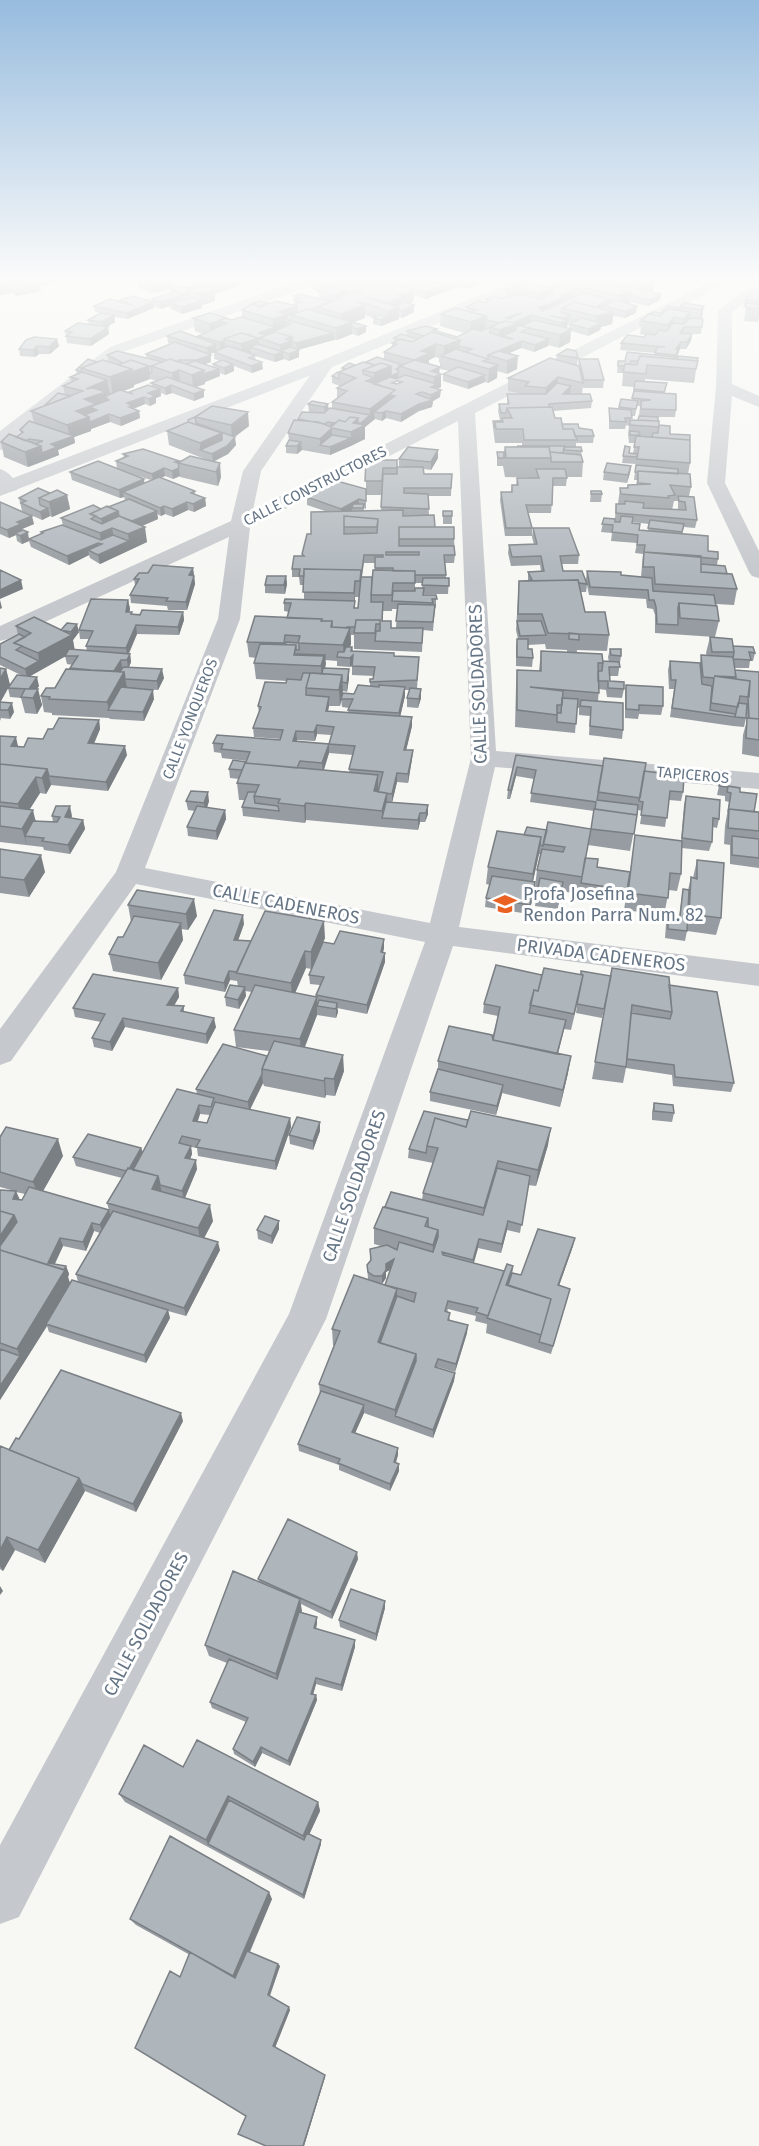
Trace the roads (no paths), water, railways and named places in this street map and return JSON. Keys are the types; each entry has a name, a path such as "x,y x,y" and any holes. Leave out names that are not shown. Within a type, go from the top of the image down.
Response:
{"street":[{"path":"0,445 4,436 75,381"},
{"path":"3,484 280,381"},
{"name":"CALLE YONQUEROS","path":"0,1053 129,874 229,619 240,524 263,472 316,381"},
{"name":"CALLE CONSTRUCTORES","path":"0,634 240,524 523,381"},
{"path":"724,381 716,483 759,572"},
{"path":"724,386 759,402"},
{"name":"CALLE SOLDADORES","path":"0,1898 307,1319 442,935 484,758 466,410"},
{"path":"294,476 325,480"},
{"name":"TAPICEROS","path":"484,758 759,781"},
{"name":"CALLE CADENEROS","path":"129,874 442,935"},
{"name":"PRIVADA CADENEROS","path":"442,935 759,975"}],"place":[{"name":"Profa Josefina Rendon Parra Num. 82","path":"505,904"}]}
